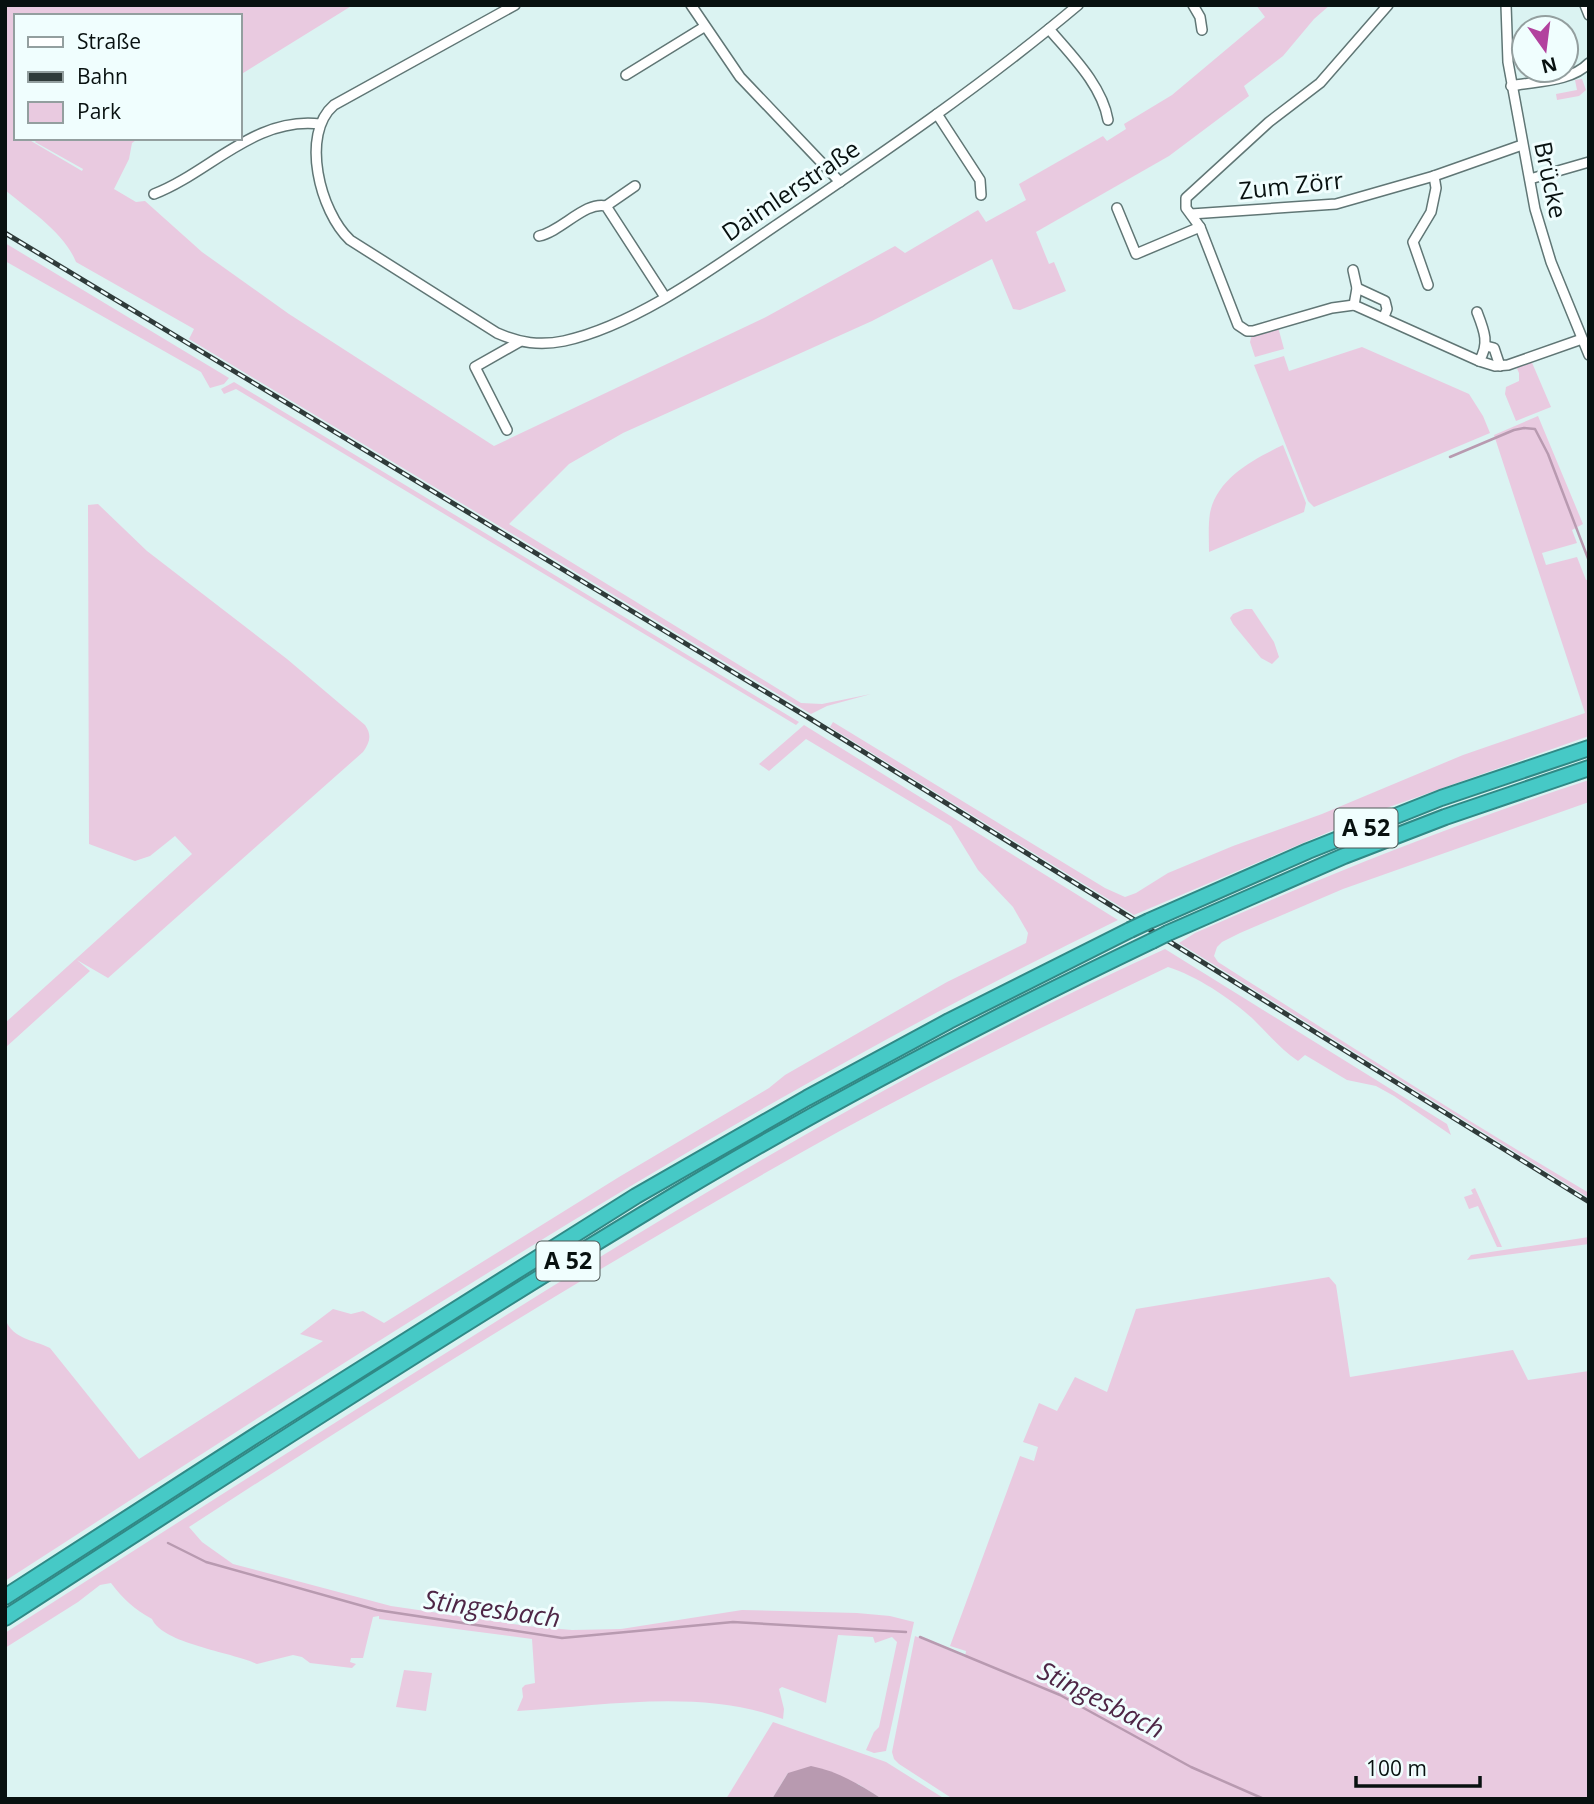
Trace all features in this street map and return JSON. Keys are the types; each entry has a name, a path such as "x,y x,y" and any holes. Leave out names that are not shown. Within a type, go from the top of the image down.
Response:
{"highway":[{"name":"A 52","path":"5,1597 636,1196 949,1021 1149,921 1308,851 1441,798 1589,748"},
{"name":"A 52","path":"5,1618 280,1441 657,1205 816,1114 948,1043 1025,1002 1168,933 1344,856 1446,817 1589,768"}],"street":[{"path":"154,194 169,188 246,141 293,124 320,124 326,112 344,98 515,5"},
{"path":"691,5 740,77 840,182"},
{"name":"Daimlerstraße","path":"320,124 320,185 327,209 343,233 358,246 487,327 519,342 544,344 578,338 621,322 665,297 840,182 937,114 1000,69 1078,5"},
{"path":"1193,5 1200,17 1202,30"},
{"path":"1388,5 1320,83 1269,122 1188,194 1186,201 1200,227 1238,325 1247,331 1332,308 1354,305 1479,361 1500,366 1582,339"},
{"name":"Brücke","path":"1506,5 1506,42 1511,86 1544,241 1589,355"},
{"path":"1585,5 1589,15"},
{"path":"625,75 704,27"},
{"path":"1049,29 1088,77 1106,108 1108,120"},
{"path":"1511,86 1571,75 1589,64"},
{"path":"937,114 980,180 981,195"},
{"name":"Zum Zörr","path":"1191,214 1336,204 1434,176 1522,145"},
{"path":"1530,179 1589,162"},
{"path":"1429,285 1413,242 1431,212 1436,188 1434,176"},
{"path":"539,236 552,233 595,205 606,206 635,186"},
{"path":"606,206 665,297"},
{"path":"1117,208 1136,254 1200,227"},
{"path":"1353,270 1357,288 1354,305"},
{"path":"1357,288 1385,301 1387,309 1384,317"},
{"path":"1477,312 1486,346 1479,361"},
{"path":"507,430 475,367 519,342"},
{"path":"1486,346 1494,348 1500,366"}],"green space":[{"path":"5,5 353,5 242,74 242,14 14,14 14,140 29,140 82,171 83,169 35,142 136,140 132,143 129,159 114,189 136,202 145,201 202,252 289,314 494,446 766,317 895,246 905,253 978,210 986,222 1026,200 1019,184 1103,136 1107,141 1126,129 1124,124 1172,95 1265,17 1256,5 1330,5 1314,19 1283,56 1244,86 1249,96 1169,156 1036,232 1049,264 1054,262 1066,291 1020,310 1013,309 992,259 872,321 623,433 569,464 509,524 801,703 822,704 871,694 827,706 811,714 189,339 194,329 76,262 55,231 5,190"},
{"path":"1580,79 1586,90 1579,96 1557,100 1556,94 1577,90 1576,84 1580,84"},
{"path":"5,243 229,378 224,384 210,388 201,372 5,261"},
{"path":"1278,327 1284,349 1255,357 1250,342 1252,334"},
{"path":"1362,347 1469,394 1490,433 1314,507 1308,501 1254,365 1284,356 1289,371"},
{"path":"1530,358 1551,407 1516,421 1505,394 1506,387 1519,381 1515,364"},
{"path":"234,382 799,722 796,725 236,389 224,394 221,389"},
{"path":"1538,416 1583,524 1572,530 1577,543 1542,553 1546,565 1577,557 1586,580 1589,579 1589,736 1378,811 1134,915 830,727 833,722 1105,888 1125,897 1168,873 1233,846 1322,814 1463,755 1585,713 1494,435"},
{"path":"1283,445 1306,503 1304,512 1209,552 1210,513 1220,490 1249,463"},
{"path":"98,504 147,551 287,659 365,725 369,738 363,752 108,978 77,960 90,971 5,1048 5,1023 192,854 175,836 150,856 135,861 89,844 88,505"},
{"path":"1245,609 1252,609 1274,642 1279,657 1272,664 1261,658 1230,618"},
{"path":"804,725 1118,920 973,993 831,1070 691,1151 414,1319 5,1581 5,1319 18,1335 50,1348 139,1459 323,1341 300,1334 333,1309 351,1314 363,1311 384,1323 619,1177 769,1088 785,1075 947,982 1026,943 1028,933 1013,907 978,870 951,826 806,739 769,771 759,764"},
{"path":"1589,780 1589,802 1343,889 1222,942 1214,956 1218,962 1356,1050 1589,1193 1589,1198 1179,943 1195,933 1341,871 1489,814"},
{"path":"1165,949 1447,1124 1451,1135 1376,1086 1347,1080 1305,1055 1298,1061 1235,1004 1201,982 1168,967 920,1089 755,1179 510,1324 189,1527 202,1542 233,1564 391,1606 527,1626 572,1630 621,1629 742,1610 857,1613 890,1616 914,1622 886,1751 874,1753 866,1750 879,1727 897,1642 892,1637 875,1643 873,1637 838,1635 826,1703 782,1687 779,1689 784,1709 783,1719 719,1704 685,1702 617,1703 517,1711 523,1697 522,1688 535,1683 532,1639 379,1619 379,1616 373,1617 363,1658 351,1658 350,1662 356,1664 352,1668 310,1663 293,1655 257,1664 170,1635 129,1603 111,1583 100,1585 5,1648 5,1633 668,1215 913,1075 1080,989"},
{"path":"1475,1188 1502,1247 1497,1247 1478,1206 1469,1209 1464,1197 1473,1194 1471,1190"},
{"path":"1589,1237 1589,1244 1467,1260 1471,1255"},
{"path":"1329,1277 1336,1285 1350,1377 1513,1350 1528,1380 1589,1371 1589,1799 953,1799 899,1764 892,1752 915,1636 965,1657 966,1651 950,1646 1020,1456 1034,1461 1038,1447 1023,1442 1039,1403 1057,1411 1075,1377 1107,1392 1136,1309"},
{"path":"404,1670 432,1673 426,1711 396,1707"},
{"path":"773,1722 886,1762 945,1799 882,1799 858,1784 788,1773 772,1799 726,1799"}],"shaded area":[{"path":"811,1766 848,1779 882,1799 772,1799 788,1773"}],"waterway":[{"path":"1450,457 1514,430 1535,429 1548,454 1589,561"},
{"name":"Stingesbach","path":"168,1543 206,1562 377,1610 562,1638 733,1622 906,1632"},
{"name":"Stingesbach","path":"920,1637 1060,1695 1191,1767 1264,1799"}],"railway":[{"path":"5,233 809,718 1589,1202"}]}
